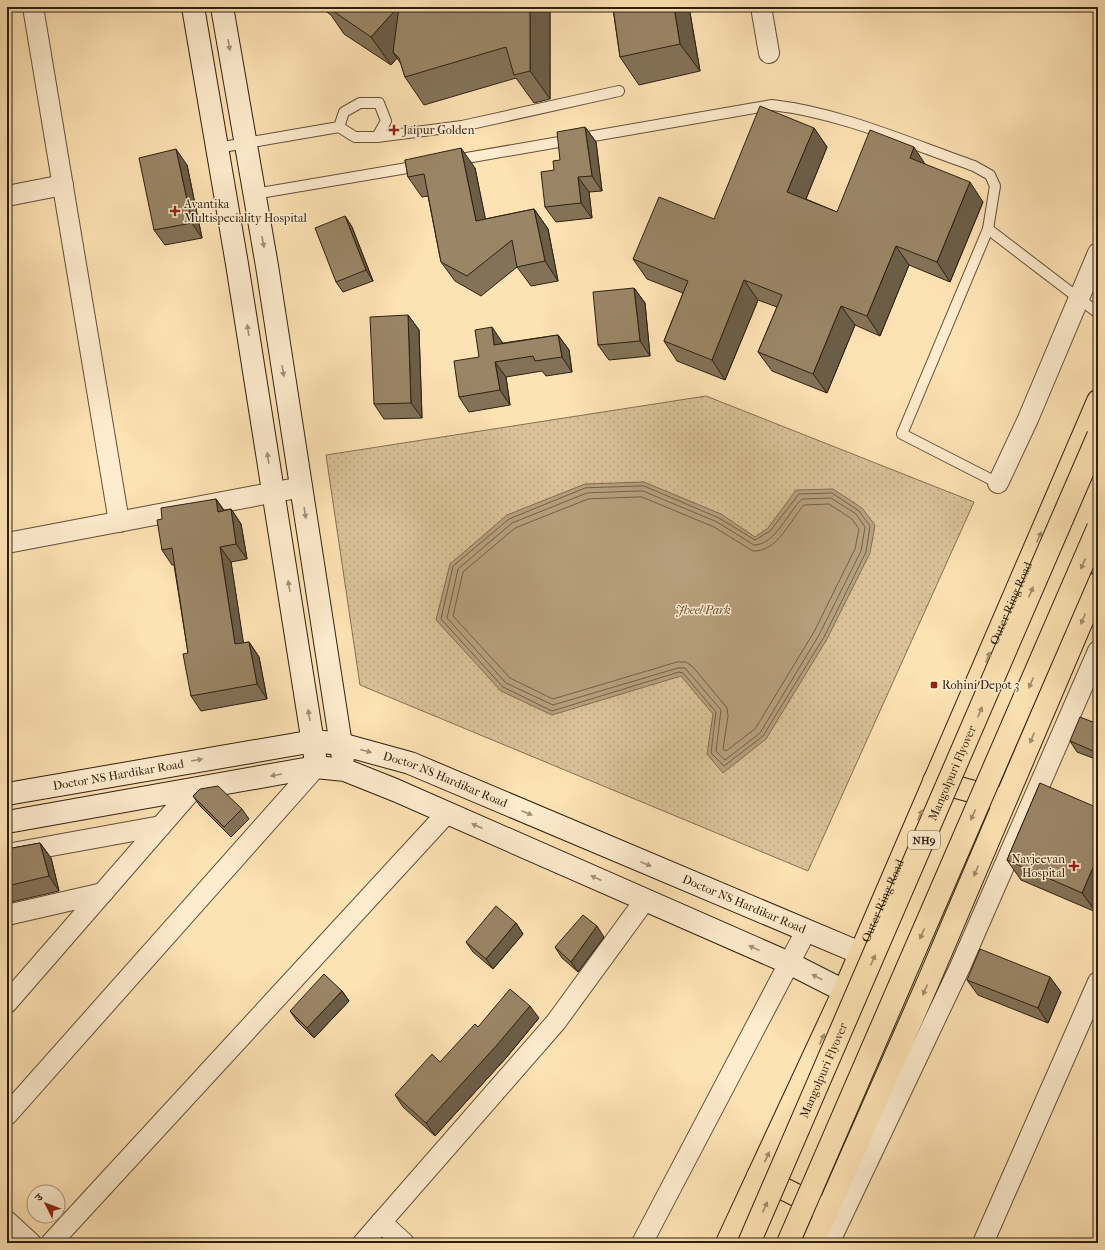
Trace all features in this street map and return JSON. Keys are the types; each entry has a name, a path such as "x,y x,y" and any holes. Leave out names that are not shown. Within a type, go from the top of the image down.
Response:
{"main road":[{"name":"Outer Ring Road","path":"727,1243 844,992 1098,401"},
{"name":"Mangolpuri Flyover","path":"749,1243 1098,436"},
{"name":"NH9","path":"788,1243 1098,528"},
{"path":"813,1243 929,980 1098,583"},
{"path":"934,781 1006,801"},
{"path":"758,1176 827,1210"}],"street":[{"path":"33,7 119,522"},
{"path":"7,1115 316,767 314,741 274,493 193,7"},
{"path":"222,7 267,266 345,770"},
{"path":"761,7 769,53"},
{"path":"7,196 63,186"},
{"path":"998,483 1028,419 1098,254"},
{"path":"7,543 302,487"},
{"path":"829,1243 960,967 1098,651"},
{"name":"Doctor NS Hardikar Road","path":"7,794 314,741 341,744 410,763 806,932 860,953"},
{"path":"7,822 316,767 345,770 447,813 789,963 844,992"},
{"path":"7,1003 193,789"},
{"path":"51,1243 447,813"},
{"path":"7,854 161,826"},
{"path":"7,915 103,893"},
{"path":"363,1243 556,1022 645,900"},
{"path":"642,1243 806,932"},
{"path":"982,1243 1098,982"},
{"path":"7,1221 31,1243"},
{"path":"381,1222 404,1243"}],"lane":[{"path":"217,148 339,127 355,137 377,137 462,126 619,91"},
{"path":"339,127 344,112 360,103 379,103 386,121 377,137"},
{"path":"445,161 772,105 798,108 854,124 974,166 990,175 994,186 988,229 902,434 998,483"},
{"path":"254,194 430,164"},
{"path":"988,229 1098,313"}],"green space":[{"name":"Jheel Park","path":"706,396 974,502 808,871 360,685 326,455"}],"water":[{"path":"644,482 721,514 755,537 768,528 796,490 833,489 862,508 875,525 870,553 827,639 766,739 723,773 707,754 713,714 681,676 552,715 501,691 436,620 450,564 507,515 585,484"}],"building":[{"path":"327,7 398,7 371,37"},
{"path":"399,7 530,7 530,71 514,75 506,47 405,77 399,58 393,52"},
{"path":"613,7 674,7 680,44 620,57"},
{"path":"760,106 814,128 787,192 837,212 870,130 914,147 910,158 970,182 937,262 896,246 867,316 841,306 813,374 758,352 782,295 744,280 712,360 664,341 688,281 633,259 659,197 714,219"},
{"path":"585,127 592,176 578,177 581,203 545,207 541,172 554,170 553,161 560,160 557,132"},
{"path":"461,148 476,221 534,209 545,261 517,267 512,240 467,276 441,262 424,174 408,177 405,160"},
{"path":"176,149 192,223 154,230 139,158"},
{"path":"345,216 366,270 336,282 315,228"},
{"path":"634,288 640,341 598,345 593,292"},
{"path":"408,315 411,403 374,404 370,317"},
{"path":"492,327 494,345 558,335 562,357 535,361 533,356 495,362 500,390 459,397 454,361 479,357 475,330"},
{"path":"216,499 218,512 231,509 236,544 220,547 235,644 249,642 257,684 191,696 183,654 188,653 172,548 162,550 157,520 162,519 161,508"},
{"path":"1080,717 1098,724 1098,753 1070,741"},
{"path":"1040,783 1098,808 1098,856 1082,893 1007,860"},
{"path":"218,786 242,809 224,827 193,796 200,789"},
{"path":"40,843 49,876 7,886 7,849"},
{"path":"496,906 516,923 486,959 466,942"},
{"path":"583,915 597,926 571,962 555,947"},
{"path":"980,949 1050,977 1038,1008 967,980"},
{"path":"324,974 342,991 307,1028 290,1011"},
{"path":"510,989 530,1006 497,1045 426,1123 395,1095 432,1054 440,1062 475,1024 478,1027"}],"place":[{"name":"Jaipur Golden","path":"394,130"},
{"name":"Avantika Multispeciality Hospital","path":"175,211"},
{"name":"Rohini Depot 3","path":"934,685"},
{"name":"Navjeevan Hospital","path":"1074,866"}]}
